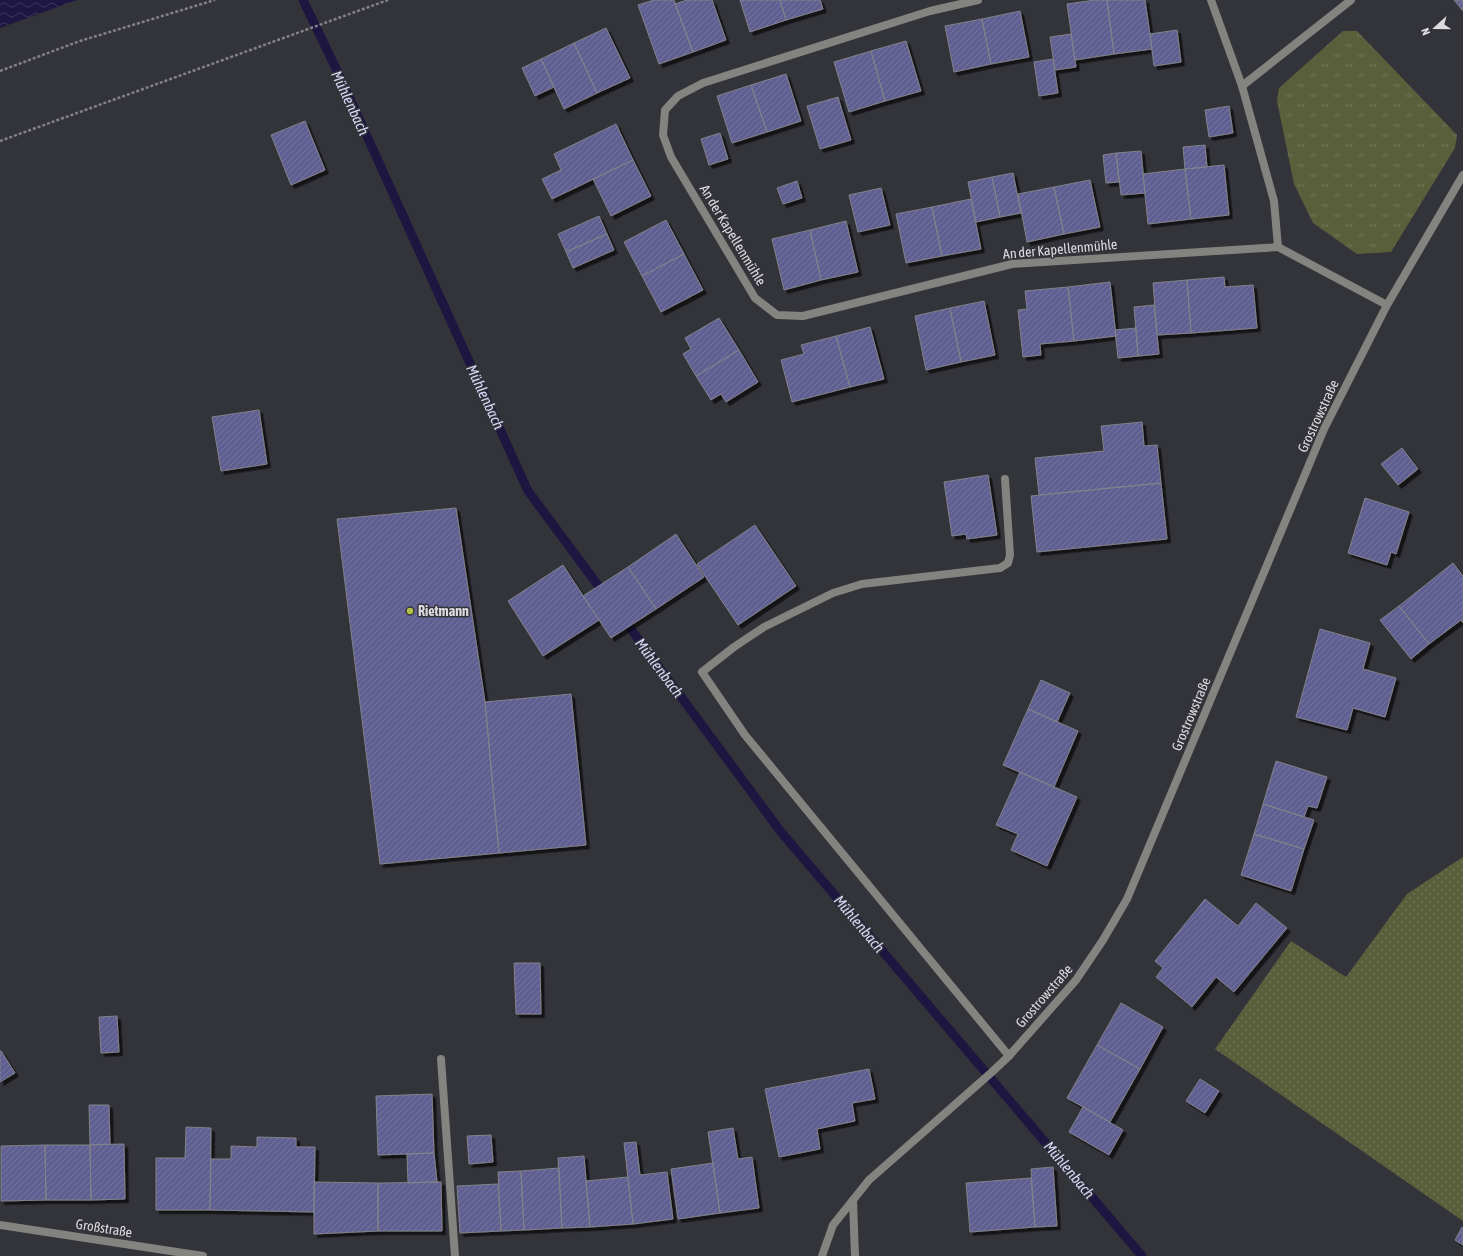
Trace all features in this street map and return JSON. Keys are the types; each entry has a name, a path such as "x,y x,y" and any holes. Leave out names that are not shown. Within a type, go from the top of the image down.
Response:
{"street":[{"name":"An der Kapellenmühle","path":"978,0 930,12 703,83 678,96 665,110 663,135 671,157 755,298 777,315 803,316 1012,264 1278,247"},
{"path":"1211,0 1242,86 1274,201 1278,247 1387,305"},
{"path":"1242,86 1350,0"},
{"name":"Grostrowstraße","path":"822,1256 833,1225 869,1180 1009,1056 1076,980 1103,940 1127,899 1324,430 1387,305 1463,175"},
{"path":"1005,479 1010,555 1008,563 1000,568 862,584 833,593 764,627 734,647 702,672 745,735 1009,1056"},
{"path":"441,1060 455,1256"},
{"path":"853,1200 855,1256"},
{"name":"Großstraße","path":"0,1225 203,1256"}],"path":[{"path":"0,71 80,41 215,0"},
{"path":"0,141 388,0"}],"green space":[{"path":"1343,31 1357,31 1457,135 1455,148 1391,252 1357,254 1313,223 1294,184 1277,101 1279,88"},
{"path":"1463,857 1463,1221 1215,1049 1291,941 1346,977 1407,894"}],"water":[{"path":"0,0 77,0 0,28"}],"building":[{"path":"654,0 674,0 693,52 659,64 638,5"},
{"path":"687,0 712,0 726,40 693,52 675,4"},
{"path":"740,0 780,0 786,20 750,32"},
{"path":"780,0 820,0 823,9 786,20"},
{"path":"1107,0 1114,54 1075,60 1067,4"},
{"path":"1107,0 1145,0 1152,49 1114,54"},
{"path":"1454,0 1463,0 1463,11"},
{"path":"1020,11 1029,57 991,64 982,19"},
{"path":"982,19 991,64 954,72 945,26"},
{"path":"606,28 630,78 597,93 574,43"},
{"path":"1177,30 1181,62 1154,66 1150,34"},
{"path":"1071,34 1076,67 1055,70 1050,37"},
{"path":"906,41 921,91 885,101 871,51"},
{"path":"574,43 597,93 564,109 541,59"},
{"path":"871,51 885,101 849,112 834,62"},
{"path":"541,59 554,87 535,96 522,68"},
{"path":"1053,59 1058,93 1039,96 1034,62"},
{"path":"786,74 801,121 767,132 751,85"},
{"path":"751,85 767,132 732,143 717,96"},
{"path":"838,97 851,140 820,149 807,106"},
{"path":"1229,106 1233,133 1209,137 1205,110"},
{"path":"305,121 325,170 291,185 271,135"},
{"path":"616,124 633,160 552,199 542,179 561,170 554,154"},
{"path":"720,133 728,159 709,165 701,139"},
{"path":"1205,145 1207,167 1185,169 1183,147"},
{"path":"1141,151 1145,193 1121,195 1116,153"},
{"path":"1116,153 1119,182 1106,183 1103,155"},
{"path":"633,160 651,196 611,216 593,179"},
{"path":"1224,165 1229,215 1191,219 1185,169"},
{"path":"1185,169 1191,219 1148,224 1143,174"},
{"path":"1013,173 1021,213 1000,217 992,177"},
{"path":"992,177 1000,217 976,222 968,182"},
{"path":"1090,180 1100,227 1064,234 1054,187"},
{"path":"797,181 802,198 783,204 777,188"},
{"path":"1054,187 1064,234 1027,242 1018,194"},
{"path":"881,188 890,225 858,232 849,195"},
{"path":"971,199 981,249 942,256 932,207"},
{"path":"932,207 942,256 906,263 896,214"},
{"path":"599,216 607,234 566,252 558,234"},
{"path":"666,220 684,254 642,276 624,242"},
{"path":"846,221 858,272 821,280 810,230"},
{"path":"810,230 821,280 784,290 772,239"},
{"path":"607,234 614,250 573,268 566,252"},
{"path":"684,254 703,290 661,312 642,276"},
{"path":"1224,277 1225,287 1253,285 1257,328 1191,333 1187,280"},
{"path":"1187,280 1191,333 1157,335 1153,283"},
{"path":"1110,282 1116,336 1074,341 1068,287"},
{"path":"1068,287 1074,341 1040,344 1041,355 1023,357 1018,310 1027,309 1025,291"},
{"path":"984,301 995,355 961,362 950,308"},
{"path":"1154,305 1159,354 1138,356 1134,307"},
{"path":"950,308 961,362 926,370 915,316"},
{"path":"719,318 739,350 696,376 683,354 691,349 685,338"},
{"path":"870,327 884,379 850,387 836,336"},
{"path":"1136,328 1138,356 1118,358 1115,330"},
{"path":"836,336 850,387 792,402 781,360 804,354 801,345"},
{"path":"739,350 758,382 726,402 721,394 711,400 696,376"},
{"path":"259,410 267,464 221,471 212,417"},
{"path":"1142,422 1144,446 1157,445 1161,483 1039,495 1035,458 1104,451 1101,426"},
{"path":"1402,448 1418,469 1398,485 1381,464"},
{"path":"988,475 997,535 967,539 966,534 952,536 944,482"},
{"path":"1161,483 1167,539 1037,552 1031,496"},
{"path":"1365,498 1409,512 1396,554 1391,552 1387,565 1348,553"},
{"name":"Rietmann","path":"456,508 485,702 499,853 380,864 337,519"},
{"path":"755,525 796,586 738,625 697,564"},
{"path":"676,534 704,577 656,609 628,567"},
{"path":"1453,563 1463,576 1463,623 1461,620 1429,644 1399,606"},
{"path":"563,565 599,620 543,656 508,601"},
{"path":"628,567 656,609 611,638 583,596"},
{"path":"1399,606 1429,644 1411,659 1380,620"},
{"path":"1320,629 1370,643 1363,669 1396,678 1385,717 1353,708 1347,730 1296,717"},
{"path":"1041,680 1070,693 1057,722 1028,709"},
{"path":"571,694 586,845 499,853 485,702"},
{"path":"1028,709 1078,731 1054,787 1003,765"},
{"path":"1276,761 1327,777 1317,808 1308,806 1304,817 1263,804"},
{"path":"1020,772 1077,797 1047,866 1011,850 1018,834 996,825"},
{"path":"1263,804 1314,820 1304,849 1254,834"},
{"path":"1254,834 1304,849 1291,891 1241,875"},
{"path":"1205,899 1238,926 1256,903 1287,928 1234,992 1216,977 1192,1007 1156,977 1163,968 1155,961"},
{"path":"514,963 540,963 541,1014 516,1014"},
{"path":"1121,1003 1163,1027 1140,1069 1097,1045"},
{"path":"117,1016 119,1052 101,1053 99,1017"},
{"path":"1097,1045 1140,1069 1110,1122 1067,1098"},
{"path":"0,1051 15,1073 0,1082"},
{"path":"869,1069 875,1099 852,1103 855,1121 817,1129 820,1149 779,1157 765,1089"},
{"path":"1200,1079 1219,1091 1205,1113 1186,1101"},
{"path":"432,1094 434,1153 378,1155 376,1096"},
{"path":"89,1105 109,1105 110,1144 90,1145"},
{"path":"1083,1107 1123,1130 1109,1155 1069,1132"},
{"path":"186,1127 211,1128 210,1210 156,1210 156,1158 185,1158"},
{"path":"733,1128 738,1159 752,1157 759,1208 720,1213 708,1132"},
{"path":"491,1135 493,1162 469,1164 467,1136"},
{"path":"257,1137 296,1138 296,1147 315,1147 314,1212 210,1210 211,1159 231,1159 231,1146 257,1147"},
{"path":"636,1142 640,1175 667,1172 673,1219 633,1224 624,1143"},
{"path":"124,1144 125,1199 91,1200 90,1145"},
{"path":"45,1145 46,1200 1,1201 1,1146"},
{"path":"45,1145 90,1145 91,1200 46,1200"},
{"path":"434,1153 437,1182 408,1183 407,1154"},
{"path":"584,1156 590,1227 562,1228 558,1158"},
{"path":"713,1163 720,1213 678,1219 671,1169"},
{"path":"1053,1167 1057,1226 1035,1227 1031,1169"},
{"path":"559,1168 562,1228 524,1230 521,1171"},
{"path":"521,1171 524,1230 501,1231 498,1172"},
{"path":"628,1177 633,1224 590,1227 586,1181"},
{"path":"1031,1178 1035,1227 970,1232 966,1183"},
{"path":"314,1182 378,1183 378,1231 314,1234"},
{"path":"441,1182 442,1231 378,1231 378,1183"},
{"path":"498,1184 501,1231 460,1233 457,1186"},
{"path":"1462,1227 1463,1228 1463,1245 1455,1240"}],"waterway":[{"name":"Mühlenbach","path":"303,0 341,79 528,491 606,596"},
{"name":"Mühlenbach","path":"622,617 781,832 1142,1256"}],"place":[{"name":"Rietmann","path":"410,611"}]}
